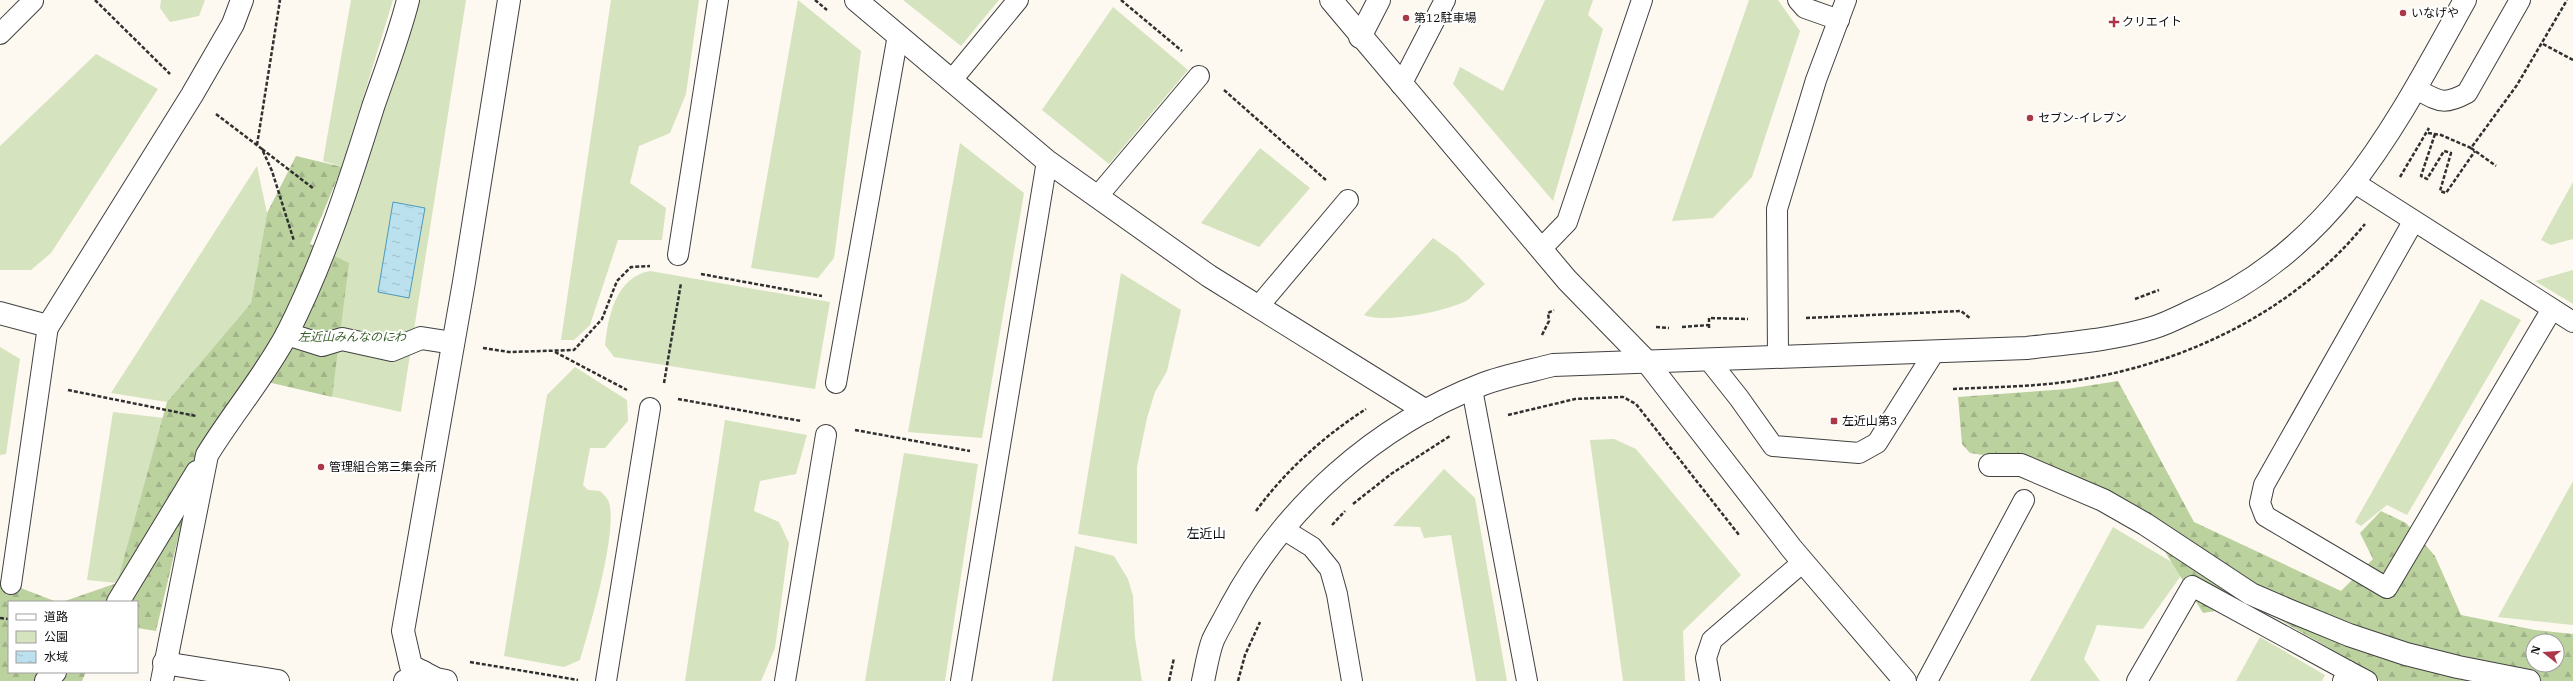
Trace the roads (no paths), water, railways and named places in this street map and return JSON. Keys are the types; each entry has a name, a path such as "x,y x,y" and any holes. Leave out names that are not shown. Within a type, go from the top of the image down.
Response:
{"street":[{"path":"0,312 48,326 192,95 233,24 242,0"},
{"path":"119,601 227,423 251,393 287,334 342,205 408,0"},
{"path":"446,681 414,677 403,631 453,343 509,0"},
{"path":"856,0 1047,161 1209,276 1426,411"},
{"path":"1331,0 1360,37 1541,249 1647,362 1803,562 1905,681"},
{"path":"1360,37 1379,0"},
{"path":"1203,681 1213,640 1245,579 1282,529 1324,484 1375,442 1426,411 1472,389 1553,365 2027,348 2087,340 2153,328 2212,302 2269,269 2316,226 2354,183 2385,140 2416,89 2466,0"},
{"path":"287,334 322,345 342,339 392,350 421,338 453,343"},
{"path":"207,455 163,672 278,681"},
{"path":"1990,465 2021,465 2104,500 2145,524 2251,594 2349,635 2406,654 2529,681"},
{"path":"46,681 54,673"}],"lane":[{"path":"681,263 718,0"},
{"path":"951,81 1018,0"},
{"path":"1401,85 1445,0"},
{"path":"1541,249 1567,222 1642,0"},
{"path":"1798,0 1805,8 1839,20"},
{"path":"1778,356 1777,209 1816,80 1846,0"},
{"path":"2416,89 2441,103 2453,100 2467,93 2520,0"},
{"path":"0,34 33,1"},
{"path":"836,383 898,35"},
{"path":"1097,197 1199,76"},
{"path":"961,681 1047,161"},
{"path":"2354,183 2413,222 2573,322"},
{"path":"1258,307 1348,200"},
{"path":"2413,222 2264,484 2260,503 2265,516 2387,588 2552,309"},
{"path":"11,584 48,326"},
{"path":"1708,359 1739,398 1773,446 1859,453 1877,443 1935,351"},
{"path":"1472,389 1528,681"},
{"path":"606,681 656,402"},
{"path":"785,681 826,435"},
{"path":"1927,681 2024,500"},
{"path":"1282,529 1312,547 1330,569 1337,594 1352,681"},
{"path":"1710,681 1706,658 1712,640 1803,562"},
{"path":"2137,681 2192,586 2346,676 2367,681"}],"water":[{"path":"393,202 425,208 409,298 378,292"}],"place":[{"name":"いなげや","path":"2403,13"},
{"name":"第12駐車場","path":"1406,18"},
{"name":"クリエイト","path":"2114,22"},
{"name":"セブン-イレブン","path":"2030,118"},
{"name":"左近山第3","path":"1834,421"},
{"name":"管理組合第三集会所","path":"321,467"}],"district":[{"name":"左近山","path":"1206,533"}],"park label":[{"name":"左近山みんなのにわ","path":"352,337"}]}
